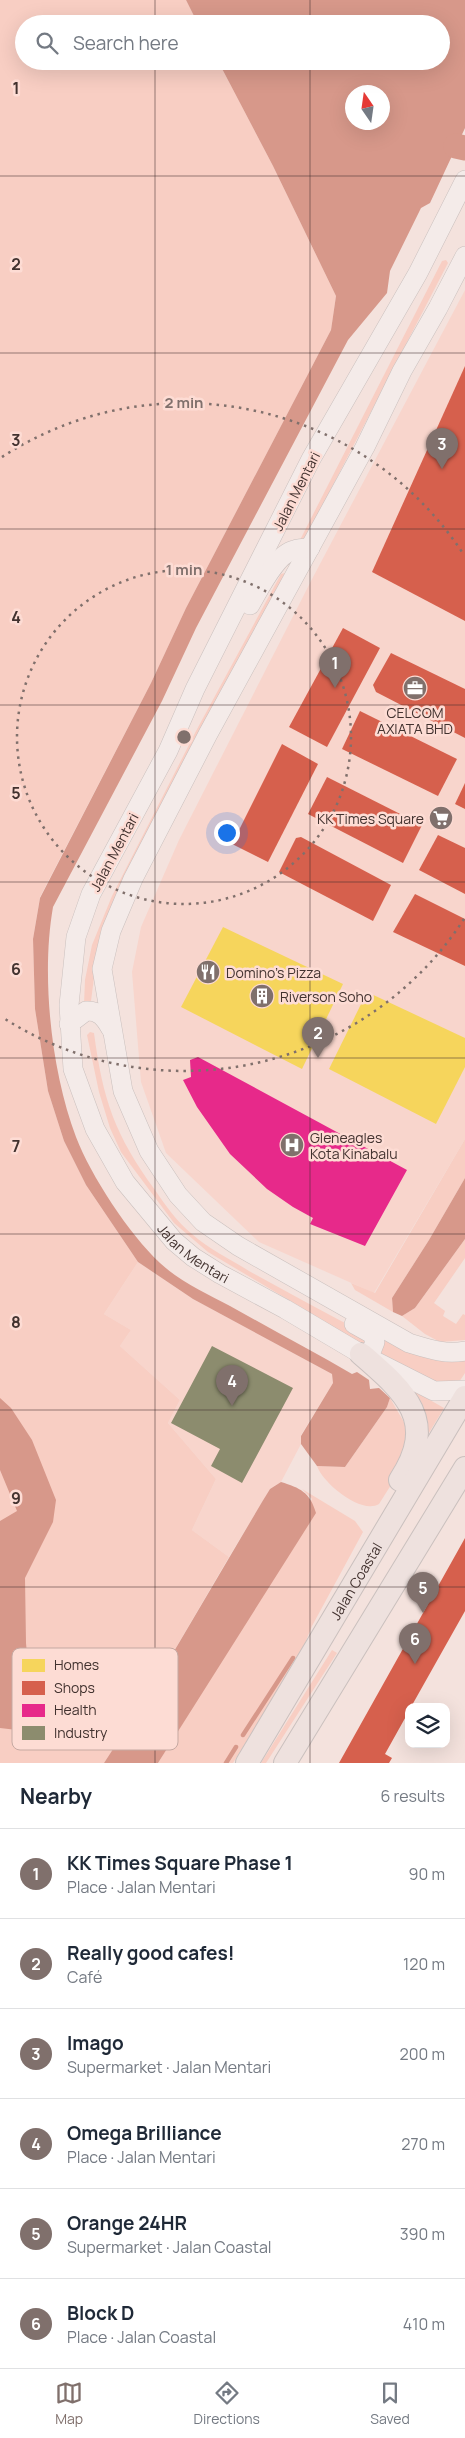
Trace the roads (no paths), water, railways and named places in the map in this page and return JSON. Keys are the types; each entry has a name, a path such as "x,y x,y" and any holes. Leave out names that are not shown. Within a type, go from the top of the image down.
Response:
{"highway":[{"path":"322,1636 345,1576 380,1512 412,1461 416,1448 416,1421 404,1395 361,1354"},
{"name":"Jalan Coastal","path":"247,1763 465,1397"},
{"path":"285,1763 465,1468"}],"main road":[{"name":"Jalan Mentari","path":"465,180 428,251 312,459 195,689 168,750 91,894 76,937 69,1024 73,1069 92,1121 125,1182 159,1226 193,1258 361,1354 434,1391 465,1390"},
{"name":"Jalan Mentari","path":"465,256 452,284 402,371 365,447 208,734 133,879 111,931 102,969 123,1091 149,1151 178,1195 203,1222 409,1343 445,1353 465,1351"},
{"path":"195,689 210,676 272,568 293,550 310,548"},
{"path":"69,1024 86,1011 95,1011 104,1018 111,1030"},
{"path":"277,1267 325,1308 372,1334 375,1342 371,1352 361,1354"}],"waterway":[{"path":"456,146 465,148"},
{"path":"243,1735 293,1658"},
{"path":"226,1763 236,1747"}],"place":[{"name":"Imago","path":"442,469"},
{"name":"KK Times Square Phase 1","path":"335,688"},
{"name":"CELCOM AXIATA BHD","path":"415,688"},
{"name":"KK Times Square","path":"441,818"},
{"name":"Domino's Pizza","path":"208,972"},
{"name":"Riverson Soho","path":"262,996"},
{"name":"Really good cafes!","path":"318,1058"},
{"name":"Gleneagles Kota Kinabalu","path":"292,1145"},
{"name":"Omega Brilliance","path":"232,1406"},
{"name":"Orange 24HR","path":"423,1613"},
{"name":"Block D","path":"415,1664"}]}
